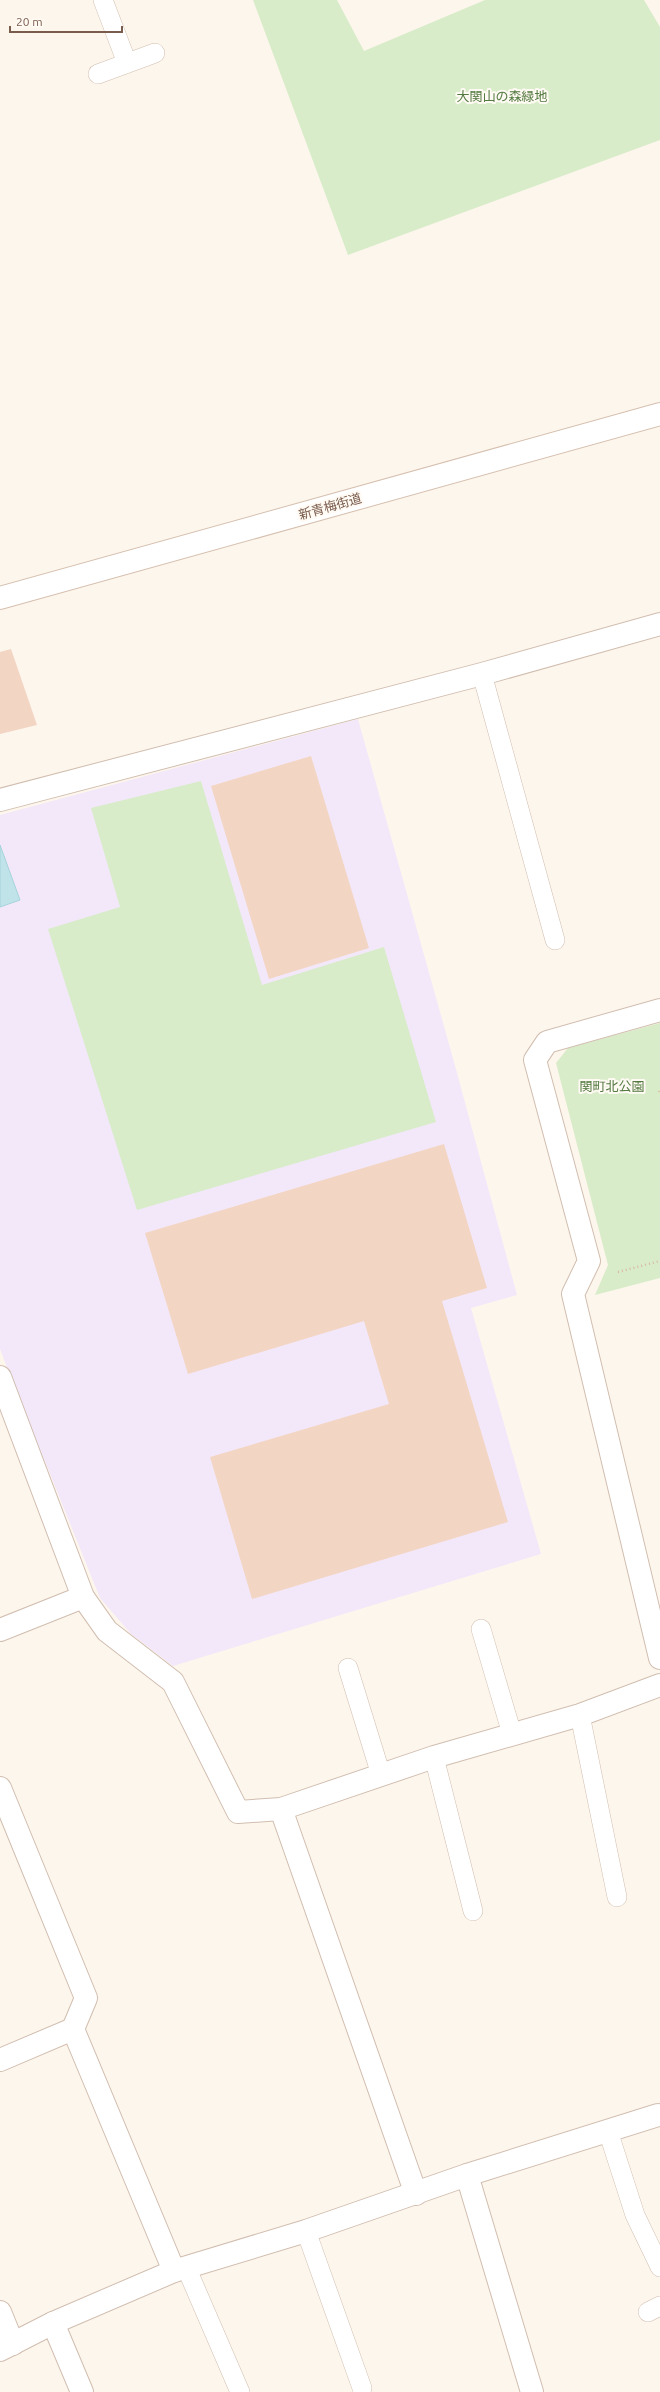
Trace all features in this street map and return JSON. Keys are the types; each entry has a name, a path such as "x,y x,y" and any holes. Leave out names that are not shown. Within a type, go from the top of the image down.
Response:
{"street":[{"name":"新青梅街道","path":"0,598 660,414"},
{"path":"0,800 482,674 660,624"},
{"path":"660,1010 547,1042 535,1060 589,1261 573,1294 660,1658"},
{"path":"0,1377 82,1597 107,1631 173,1682 238,1812 280,1809 434,1757 580,1715 660,1685"},
{"path":"0,1630 82,1597"},
{"path":"0,1788 86,1998 73,2029 0,2060"},
{"path":"280,1809 416,2194"},
{"path":"73,2029 180,2269"},
{"path":"0,2312 6,2347 53,2323 180,2269 306,2231 467,2175 658,2115"},
{"path":"467,2175 532,2392"},
{"path":"53,2323 82,2392"}],"lane":[{"path":"103,0 127,63"},
{"path":"98,74 155,53"},
{"path":"482,674 555,940"},
{"path":"481,1629 512,1734"},
{"path":"348,1668 381,1774"},
{"path":"580,1715 616,1897"},
{"path":"434,1757 473,1911"},
{"path":"608,2131 635,2215 660,2267"},
{"path":"306,2231 362,2388"},
{"path":"180,2269 240,2392"}],"path":[{"path":"585,1269 596,1273 615,1272 660,1261"}],"shaded area":[{"path":"358,719 454,1062 517,1295 471,1308 541,1554 173,1666 131,1634 100,1598 44,1459 30,1429 0,1349 0,815"}],"green space":[{"name":"大関山の森緑地","path":"253,0 337,0 364,51 485,0 644,0 660,27 660,140 348,255"},
{"path":"201,781 262,985 384,947 436,1122 137,1210 48,929 120,907 91,808"},
{"name":"関町北公園","path":"660,1023 660,1278 595,1295 608,1265 556,1063 568,1048"}],"water":[{"path":"0,845 20,900 0,907"}],"building":[{"path":"11,649 37,725 0,734 0,652"},
{"path":"311,756 369,948 269,979 211,786"},
{"path":"444,1144 487,1288 442,1301 508,1522 252,1599 210,1457 389,1404 364,1321 188,1374 145,1233"}]}
